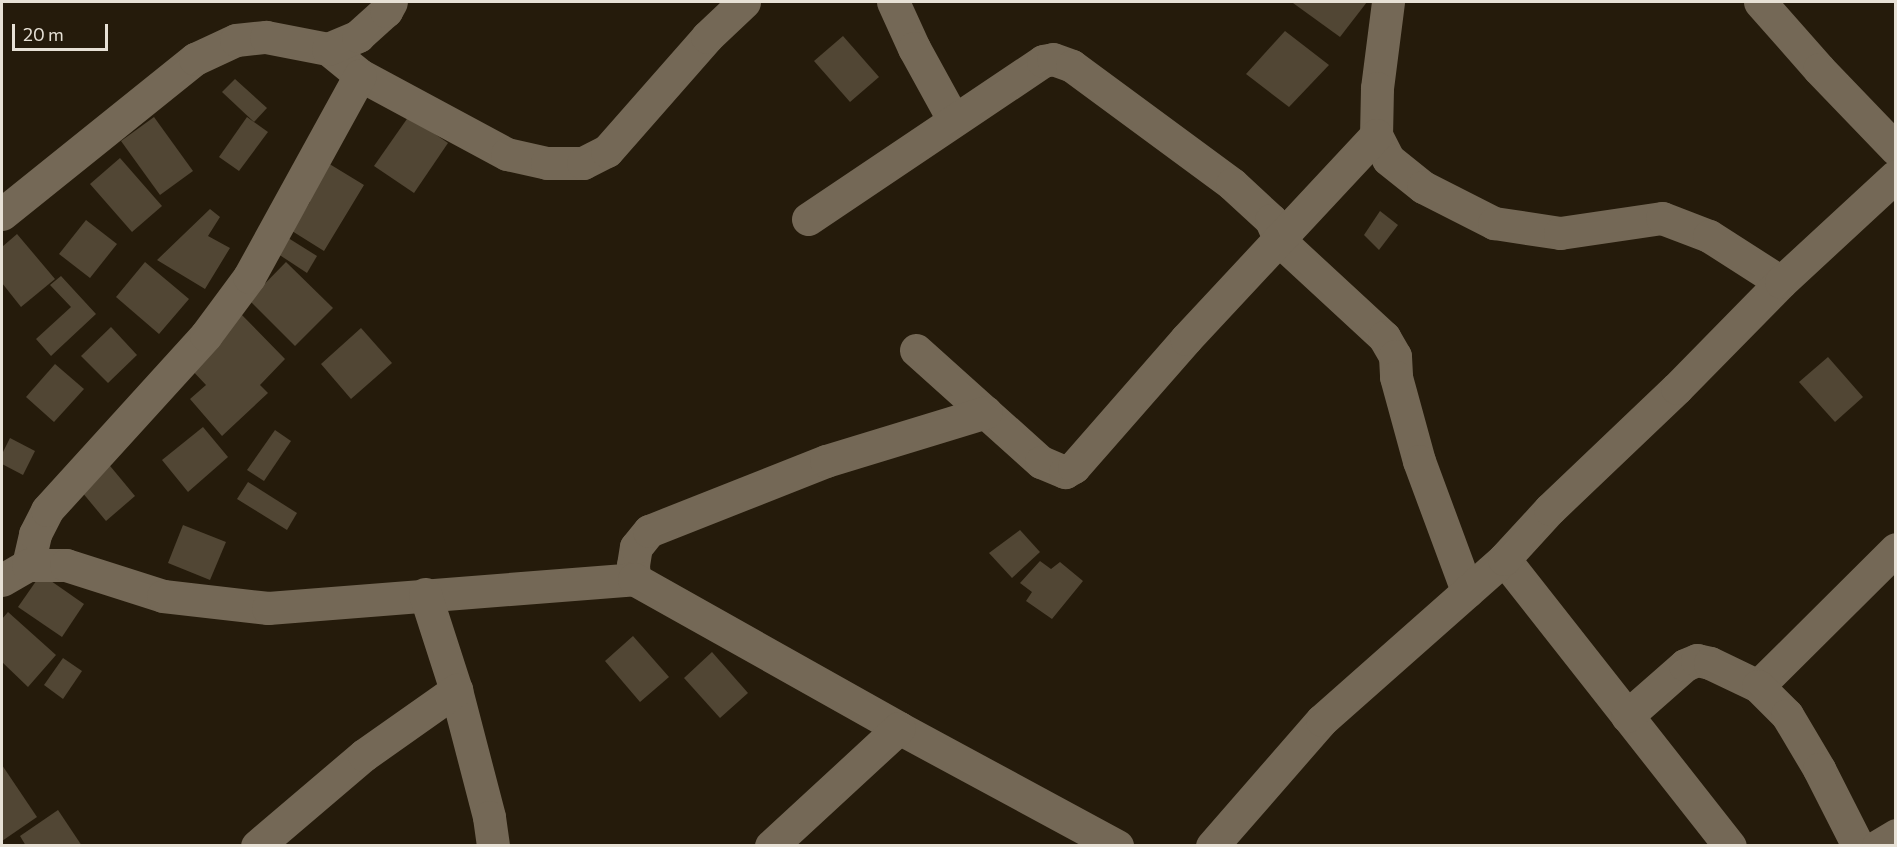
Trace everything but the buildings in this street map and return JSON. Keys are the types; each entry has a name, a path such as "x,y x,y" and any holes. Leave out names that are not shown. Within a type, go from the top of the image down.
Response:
{"street":[{"path":"328,49 358,36 386,10 391,2"},
{"path":"2,214 195,59 236,40 266,37 328,49 360,75 507,154 547,163 583,163 607,151 707,37 744,2"},
{"path":"893,2 914,48 953,119"},
{"path":"1388,2 1377,88 1376,135 1388,159 1423,187 1494,223 1560,233 1662,218 1709,236 1781,282"},
{"path":"1760,2 1819,69 1896,149"},
{"path":"808,219 856,189 953,119 1043,60 1062,61 1232,184 1271,220 1280,241 1384,337 1395,356 1396,377 1419,461 1467,591"},
{"path":"15,572 47,510 206,335 249,277 360,75"},
{"path":"916,350 1041,462 1065,472 1074,467 1186,339 1280,241 1376,135"},
{"path":"1212,846 1322,720 1504,559 1550,509 1677,388 1781,282 1896,176"},
{"path":"634,579 633,565 636,547 649,531 826,461 986,412"},
{"path":"1758,686 1896,549"},
{"path":"1504,559 1730,846"},
{"path":"15,572 66,565 163,596 268,608 634,579 898,728 1117,846"},
{"path":"425,594 456,690 489,817 493,846"},
{"path":"1627,716 1685,665 1697,660 1710,663 1758,686 1787,715 1819,769 1858,846"},
{"path":"257,846 364,755 456,690"},
{"path":"771,846 898,728"},
{"path":"1878,846 1896,835"}]}
